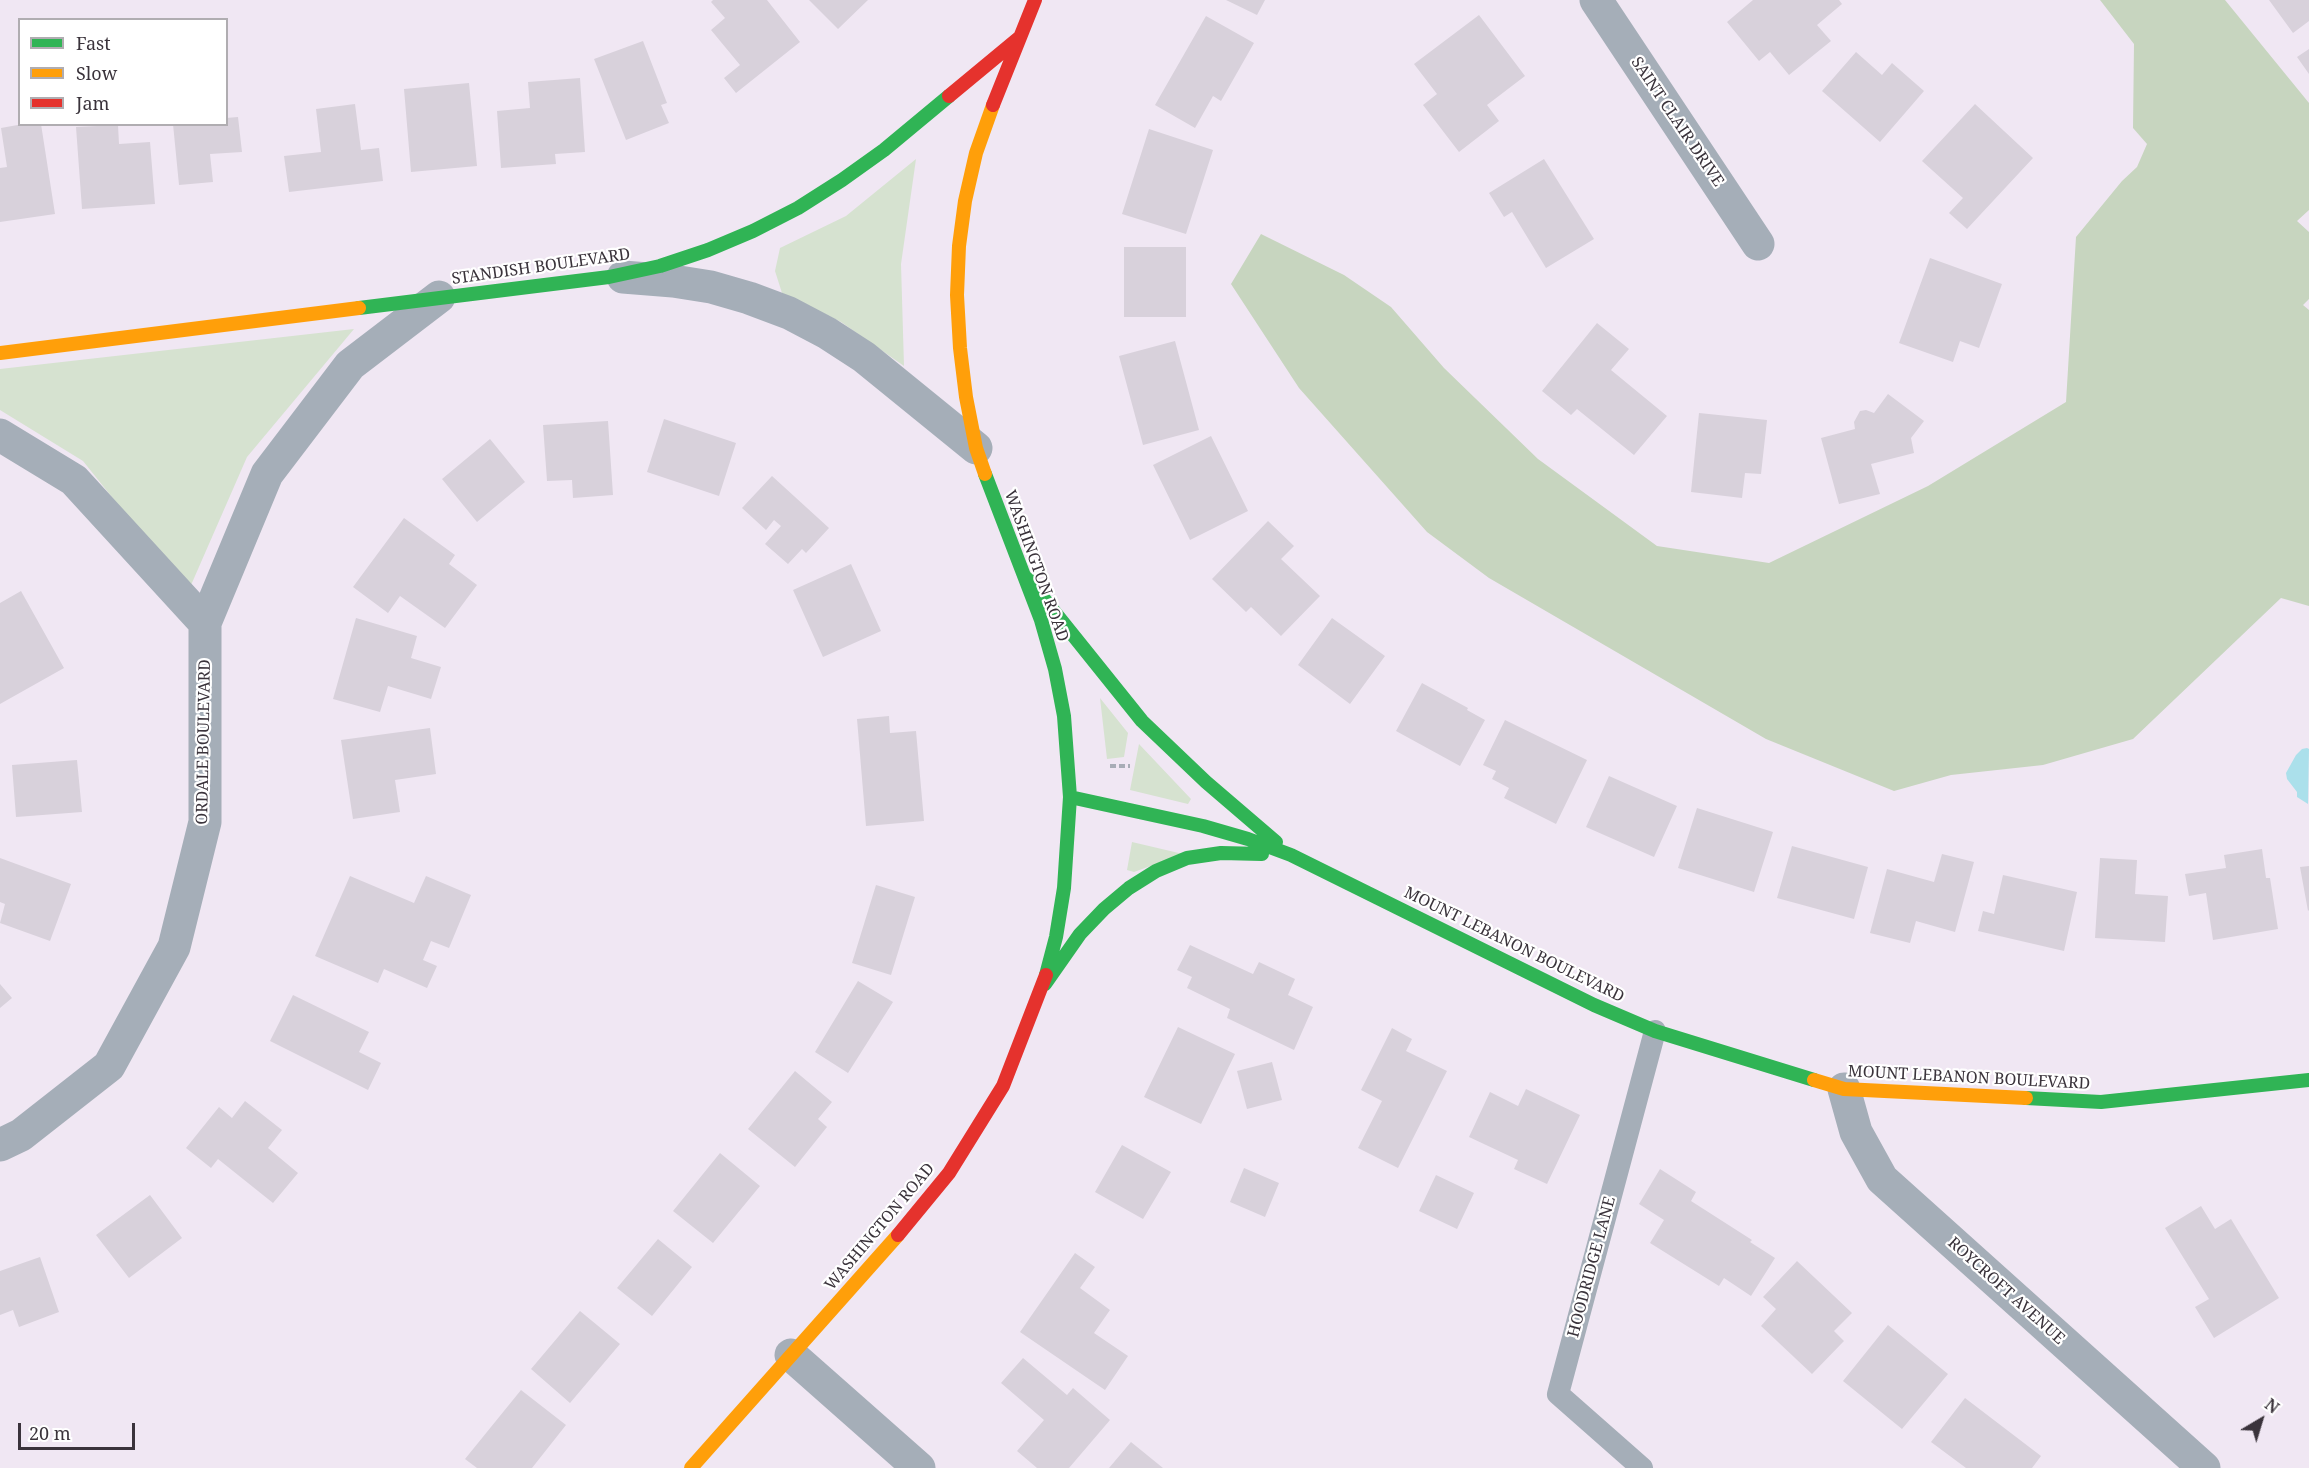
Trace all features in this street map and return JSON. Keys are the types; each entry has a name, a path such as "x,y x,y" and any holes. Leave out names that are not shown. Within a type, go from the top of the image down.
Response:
{"street":[{"name":"WASHINGTON ROAD","path":"691,1468 915,1216 949,1173 1003,1086 1043,986 1056,937 1064,888 1070,797 1064,716 1055,669 1041,620 976,448 966,397 957,295 959,246 965,201 976,153 1018,38 1035,0"},
{"name":"SAINT CLAIR DRIVE","path":"1596,0 1758,244"},
{"name":"STANDISH BOULEVARD","path":"0,352 609,276 660,266 708,250 753,231 798,208 842,180 885,150 1018,38"},
{"path":"609,276 673,281 711,287 789,313 827,333 864,357 976,448"},
{"name":"ORDALE BOULEVARD","path":"0,1145 21,1135 109,1066 174,947 205,822 205,623 267,474 350,365 440,297"},
{"path":"0,435 74,480 205,623"},
{"path":"1024,575 1142,721 1206,782 1291,855"},
{"name":"MOUNT LEBANON BOULEVARD","path":"1070,797 1203,826 1291,855 1331,873 1534,978 1655,1031 1844,1089 2101,1102 2309,1080"},
{"path":"1043,986 1080,934 1104,909 1129,888 1156,871 1187,858 1221,853 1291,855"},
{"name":"ROYCROFT AVENUE","path":"1844,1089 1856,1132 1882,1179 2204,1468"},
{"path":"791,1355 919,1468"}],"lane":[{"name":"HOODRIDGE LANE","path":"1642,1468 1558,1394 1655,1031"}],"path":[{"path":"1110,766 1130,766"}],"green space":[{"path":"2100,0 2225,0 2309,103 2309,210 2297,221 2309,232 2309,299 2303,305 2309,310 2309,606 2281,598 2133,739 2043,765 1951,775 1894,791 1766,739 1489,578 1427,532 1299,388 1231,284 1261,234 1344,275 1391,307 1444,368 1538,459 1657,546 1769,563 1928,486 2066,402 2076,237 2122,181 2137,167 2147,144 2133,128 2134,44"},
{"path":"916,159 901,264 904,366 841,322 782,293 775,271 780,248 846,216"},
{"path":"354,329 247,457 188,592 83,461 0,410 0,369"},
{"path":"1100,698 1128,733 1124,757 1107,759"},
{"path":"1139,744 1191,799 1188,804 1130,790"},
{"path":"1132,842 1183,854 1134,872 1127,870"}],"water":[{"path":"2302,749 2309,749 2308,804 2297,797 2297,792 2287,779 2286,773 2296,755"}],"building":[{"path":"713,0 767,0 800,42 736,93 724,78 740,65 711,30 725,18 711,2"},
{"path":"809,0 868,0 838,29"},
{"path":"1226,0 1265,0 1257,15"},
{"path":"1753,0 1839,0 1842,4 1817,25 1831,41 1789,75 1770,52 1759,61 1727,22"},
{"path":"2269,0 2309,0 2309,21 2293,33"},
{"path":"1479,15 1525,76 1487,105 1499,121 1459,152 1423,105 1437,94 1414,64"},
{"path":"1206,16 1254,43 1221,101 1213,96 1195,128 1155,105"},
{"path":"643,41 667,103 661,105 669,123 626,140 594,59"},
{"path":"2309,49 2309,74 2297,57"},
{"path":"1856,52 1882,75 1892,63 1924,91 1880,142 1822,91"},
{"path":"580,78 585,152 555,154 556,164 501,168 497,111 530,108 528,82"},
{"path":"469,83 477,166 411,172 404,89"},
{"path":"355,104 361,150 379,148 383,181 289,192 284,156 321,152 316,109"},
{"path":"1975,104 2033,158 1967,229 1949,213 1963,198 1922,161"},
{"path":"238,117 242,152 210,154 213,182 179,185 173,126 228,126 228,118"},
{"path":"18,125 41,126 55,214 0,222 0,168 7,167 1,128"},
{"path":"118,126 119,144 150,142 155,204 82,209 76,127"},
{"path":"1149,129 1213,150 1186,234 1122,214"},
{"path":"1544,159 1594,239 1546,268 1512,212 1504,217 1489,193"},
{"path":"1124,247 1186,247 1186,317 1124,317"},
{"path":"1930,258 2002,284 1979,348 1960,341 1953,362 1899,343"},
{"path":"1597,323 1629,349 1611,370 1667,416 1634,455 1577,409 1571,415 1542,391"},
{"path":"1175,341 1199,430 1143,445 1119,356"},
{"path":"1888,394 1924,421 1911,438 1914,453 1871,464 1880,494 1839,504 1821,438 1855,429 1854,422 1860,411 1866,410 1874,413"},
{"path":"1699,413 1767,420 1761,474 1745,473 1742,498 1691,492"},
{"path":"664,419 736,443 719,496 647,472"},
{"path":"608,421 613,495 573,498 572,480 547,481 543,425"},
{"path":"1211,436 1248,511 1190,540 1153,465"},
{"path":"490,439 525,482 477,522 442,479"},
{"path":"772,476 829,528 806,553 802,549 788,564 765,544 781,526 774,520 766,530 742,508"},
{"path":"404,518 455,555 449,564 477,585 445,628 400,596 388,613 353,587"},
{"path":"1268,521 1294,546 1281,559 1320,596 1281,636 1251,607 1246,612 1212,579"},
{"path":"851,564 881,631 823,657 793,590"},
{"path":"21,591 64,668 0,704 0,603"},
{"path":"356,618 417,636 411,658 441,667 431,699 388,686 380,712 333,699"},
{"path":"1332,618 1385,656 1350,704 1298,665"},
{"path":"1422,683 1485,720 1460,766 1396,731"},
{"path":"889,716 890,733 916,731 924,821 866,826 857,719"},
{"path":"1505,720 1587,760 1556,824 1504,798 1509,788 1492,779 1496,771 1483,765"},
{"path":"430,728 436,774 395,780 400,812 353,819 341,740"},
{"path":"77,760 82,812 16,817 12,765"},
{"path":"1609,776 1677,806 1654,857 1586,827"},
{"path":"1697,808 1773,832 1754,892 1678,868"},
{"path":"1792,846 1868,867 1854,919 1777,898"},
{"path":"2262,849 2266,878 2270,878 2278,929 2213,940 2206,893 2189,896 2185,874 2226,868 2224,855"},
{"path":"1942,854 1974,862 1955,932 1916,921 1910,943 1870,933 1887,869 1934,882"},
{"path":"0,858 71,884 50,941 0,923 5,904 0,902"},
{"path":"2100,858 2137,860 2135,894 2168,896 2165,942 2095,938"},
{"path":"2309,866 2309,910 2308,911 2300,867"},
{"path":"2003,875 2077,892 2064,951 1978,931 1983,911 1994,914"},
{"path":"350,876 414,903 426,876 471,895 449,948 431,941 423,960 437,966 427,988 384,969 378,983 315,956"},
{"path":"876,885 915,897 891,975 852,963"},
{"path":"1190,945 1253,974 1259,962 1295,979 1288,995 1313,1007 1294,1050 1227,1018 1230,1009 1187,988 1192,977 1177,970"},
{"path":"858,981 893,1002 848,1073 815,1052"},
{"path":"0,984 12,998 0,1008"},
{"path":"293,995 369,1032 359,1052 381,1063 368,1090 270,1041"},
{"path":"1178,1027 1235,1054 1201,1124 1144,1097"},
{"path":"1392,1028 1412,1039 1406,1051 1447,1071 1398,1168 1358,1148 1382,1101 1361,1090"},
{"path":"1272,1062 1282,1100 1247,1109 1237,1071"},
{"path":"795,1071 832,1102 818,1119 827,1127 795,1167 748,1129"},
{"path":"1526,1089 1580,1115 1547,1184 1514,1169 1518,1160 1469,1137 1490,1092 1518,1106"},
{"path":"245,1101 282,1130 268,1148 298,1173 273,1203 218,1159 211,1168 186,1148 219,1107 232,1118"},
{"path":"1122,1145 1171,1172 1143,1219 1095,1192"},
{"path":"720,1153 760,1186 713,1243 673,1211"},
{"path":"1244,1168 1279,1183 1265,1217 1230,1202"},
{"path":"1660,1169 1696,1192 1691,1201 1752,1240 1750,1242 1775,1258 1751,1296 1724,1278 1719,1286 1650,1243 1664,1220 1639,1204"},
{"path":"1436,1175 1474,1193 1457,1229 1419,1211"},
{"path":"150,1195 182,1238 129,1278 96,1235"},
{"path":"2201,1206 2215,1229 2231,1219 2279,1298 2214,1338 2195,1307 2209,1299 2165,1228"},
{"path":"658,1239 692,1267 652,1316 617,1288"},
{"path":"1075,1253 1095,1267 1080,1288 1110,1310 1094,1333 1128,1356 1105,1390 1020,1332"},
{"path":"40,1257 59,1312 19,1327 13,1310 0,1315 0,1271"},
{"path":"1797,1261 1852,1313 1834,1331 1844,1341 1812,1374 1761,1326 1776,1309 1763,1297"},
{"path":"580,1311 620,1344 570,1403 531,1369"},
{"path":"1888,1325 1948,1374 1902,1429 1843,1381"},
{"path":"1023,1358 1067,1395 1073,1388 1110,1420 1069,1468 1037,1468 1017,1451 1044,1420 1001,1383"},
{"path":"521,1390 566,1425 532,1468 477,1468 465,1459"},
{"path":"1965,1398 2041,1456 2032,1468 1966,1468 1931,1442"},
{"path":"1131,1442 1163,1468 1109,1468"}],"traffic: fast":[{"path":"359,308 609,277 660,266 708,250 753,231 798,208 842,180 884,150 949,96"},
{"path":"985,474 1041,620 1055,669 1064,716 1070,797 1064,888 1056,937 1046,975"},
{"path":"1028,579 1142,721 1206,782 1276,842"},
{"path":"1070,797 1203,826 1291,855 1594,1005 1655,1031 1814,1080"},
{"path":"1045,984 1080,934 1104,909 1129,888 1156,871 1187,858 1221,853 1262,854"},
{"path":"2026,1098 2101,1102 2309,1080"}],"traffic: slow":[{"path":"985,474 976,448 966,397 957,295 959,246 965,201 976,153 993,105"},
{"path":"0,353 359,308"},
{"path":"1814,1080 1844,1089 2026,1098"},
{"path":"691,1468 898,1235"}],"traffic: jam":[{"path":"993,105 1035,0"},
{"path":"949,96 1019,38"},
{"path":"898,1235 949,1173 1003,1086 1046,975"}]}
